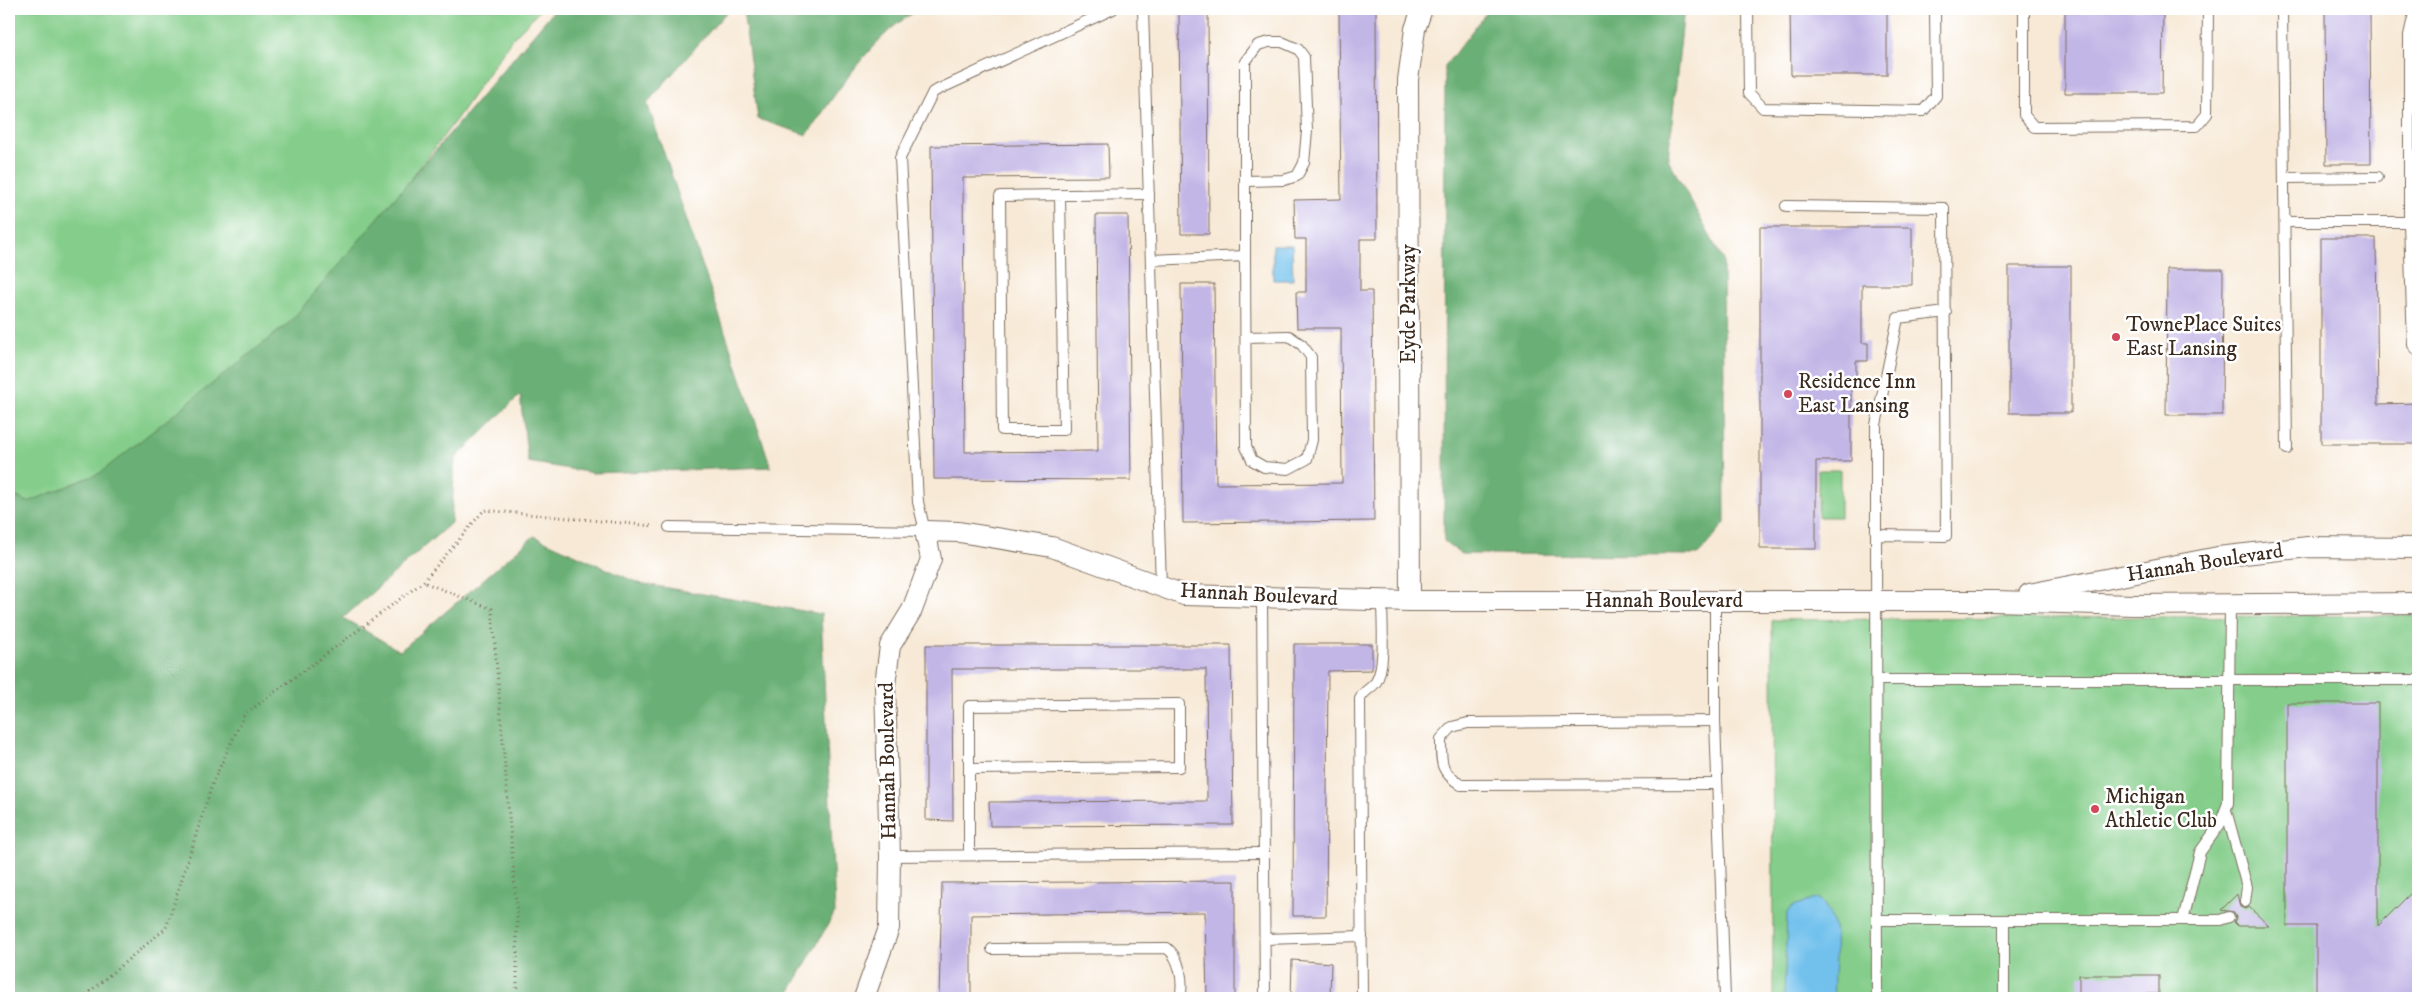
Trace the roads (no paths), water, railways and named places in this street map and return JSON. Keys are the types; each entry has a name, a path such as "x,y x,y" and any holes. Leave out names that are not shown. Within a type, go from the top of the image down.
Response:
{"street":[{"name":"Eyde Parkway","path":"1410,601 1408,80 1415,29 1422,9"},
{"name":"Hannah Boulevard","path":"864,998 889,928 890,856 885,685 890,646 912,610 931,559 925,531 959,532 1052,547 1184,595 1382,601 1995,601 2134,605 2418,603"},
{"name":"Hannah Boulevard","path":"1995,601 2218,557 2308,547 2418,548"}],"lane":[{"path":"669,527 925,531 918,502 900,158 933,92 1113,9"},
{"path":"1143,9 1161,587"},
{"path":"1748,9 1749,93 1763,108 1923,111 1936,96 1935,9"},
{"path":"2024,9 2024,115 2034,127 2197,126 2207,114 2208,9"},
{"path":"2282,9 2287,449"},
{"path":"2415,9 2409,35 2409,222 2413,345 2418,351"},
{"path":"1245,181 1284,180 1297,176 1304,163 1307,131 1304,57 1298,49 1282,42 1268,42 1258,45 1245,62 1245,181 1245,256 1246,447 1252,460 1264,467 1288,469 1307,459 1312,440 1311,357 1302,345 1289,336 1246,337"},
{"path":"2284,178 2378,177"},
{"path":"1060,195 1064,430 1002,430 1000,196 1060,195 1149,194"},
{"path":"1786,206 1944,208 1946,536 1876,535"},
{"path":"2285,222 2409,222"},
{"path":"1151,260 1245,256"},
{"path":"1877,998 1876,424 1898,318 1946,312"},
{"path":"1262,598 1265,998"},
{"path":"1362,998 1360,699 1365,690 1375,683 1381,670 1382,601"},
{"path":"1715,601 1715,722 1725,998"},
{"path":"2183,920 2200,852 2226,810 2230,789 2230,604"},
{"path":"1877,680 2418,680"},
{"path":"969,769 1179,767 1179,704 969,706 969,769 969,855"},
{"path":"1715,722 1468,723 1452,727 1441,739 1441,758 1446,775 1462,785 1717,784"},
{"path":"2226,810 2247,887 2245,902"},
{"path":"890,856 1264,852"},
{"path":"1877,920 2220,920 2229,918"},
{"path":"2004,920 2004,998"},
{"path":"1265,939 1362,936"},
{"path":"992,949 1167,948 1173,952 1181,972 1180,998"}],"water":[{"path":"1273,245 1292,245 1293,280 1273,280"},
{"path":"1818,898 1827,908 1835,932 1834,998 1784,998 1787,913 1791,907"}],"place":[{"name":"TownePlace Suites East Lansing","path":"2116,337"},
{"name":"Residence Inn East Lansing","path":"1788,394"},
{"name":"Michigan Athletic Club","path":"2095,809"}]}
